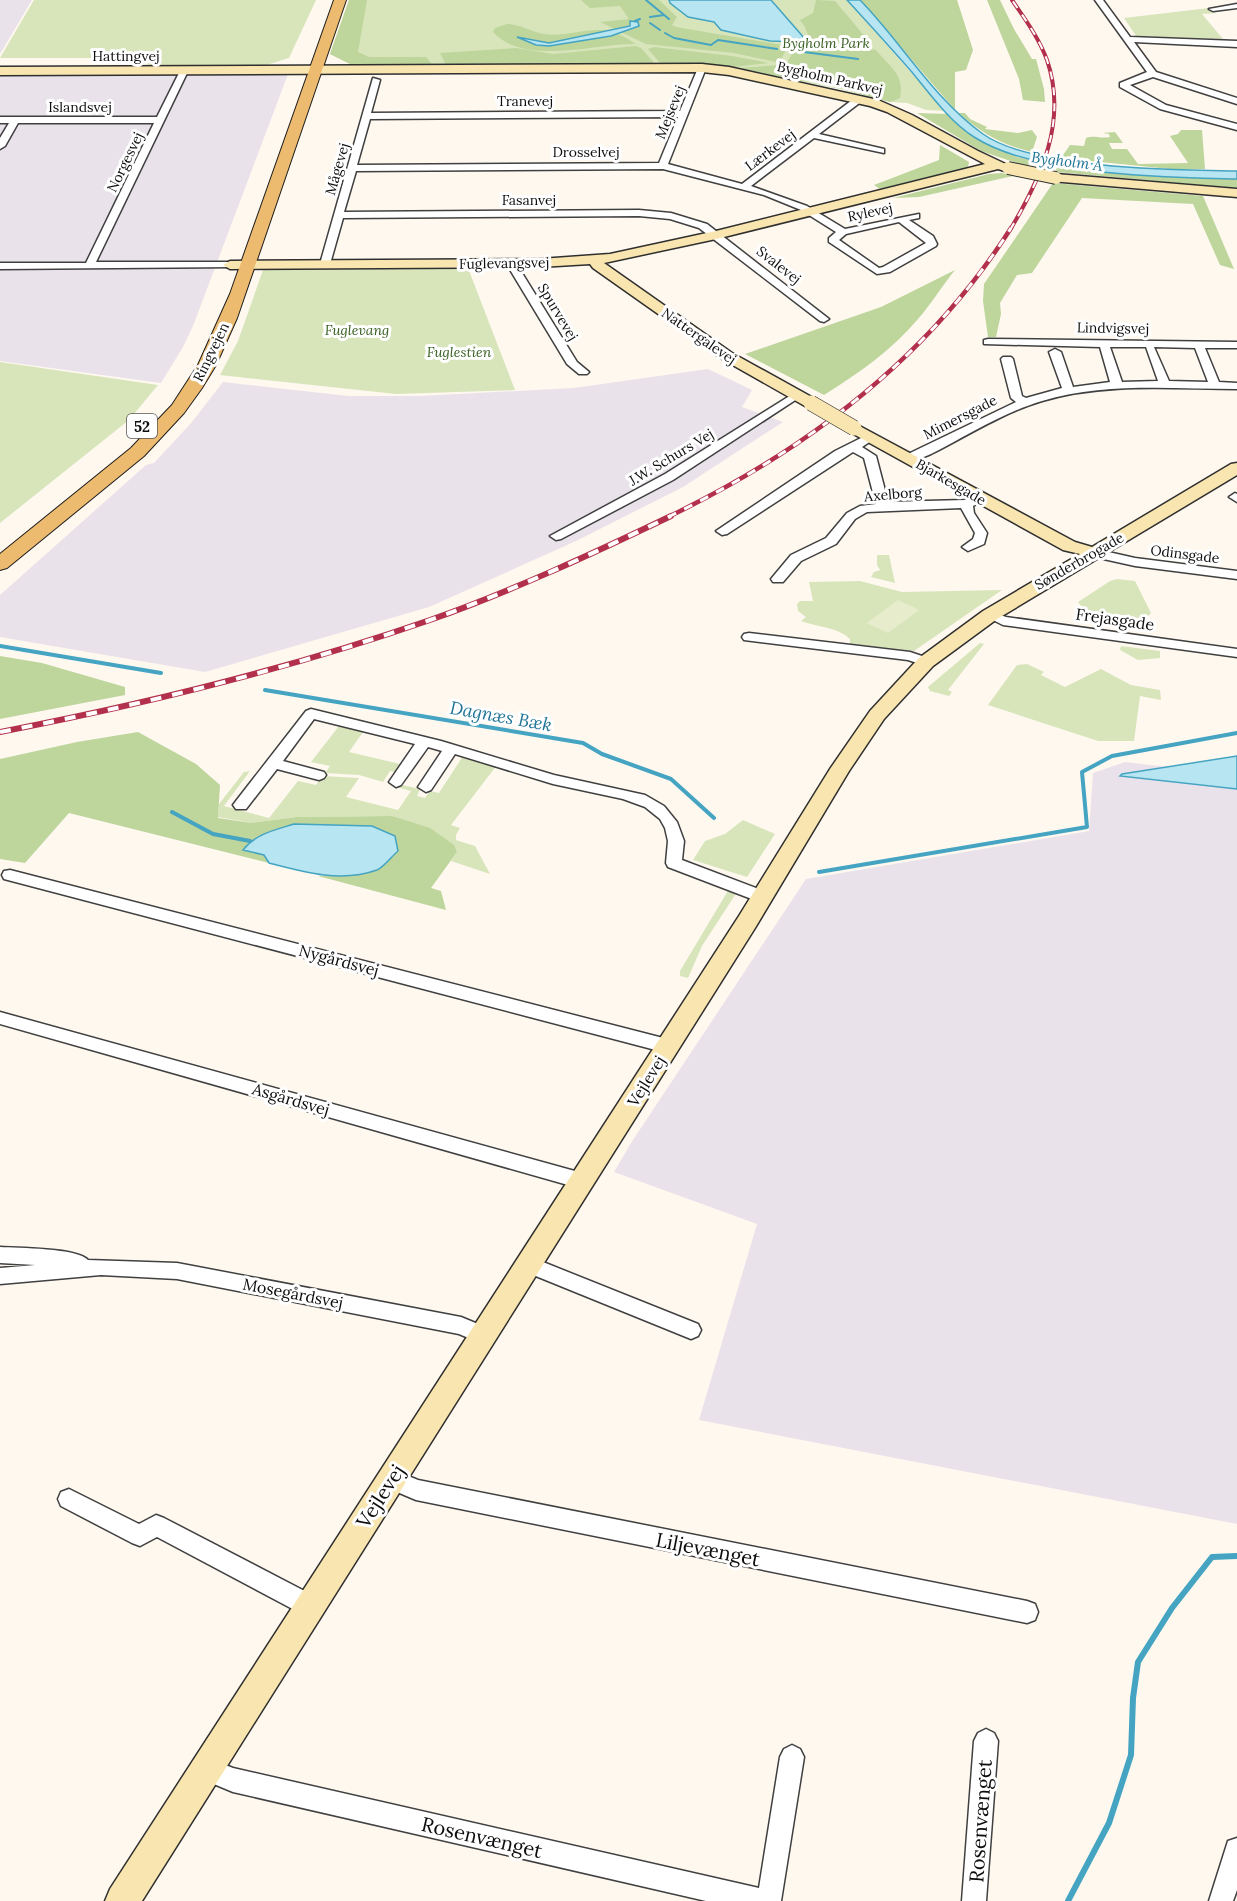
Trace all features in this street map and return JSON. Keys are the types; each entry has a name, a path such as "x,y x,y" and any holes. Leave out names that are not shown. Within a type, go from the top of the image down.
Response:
{"main road":[{"path":"313,35 331,0"},
{"name":"52","path":"255,198 340,0"},
{"name":"52","path":"306,53 308,71"},
{"name":"Ringvejen","path":"0,545 113,455 141,428 169,395 200,345 237,261 308,71"},
{"path":"241,236 247,218"},
{"name":"Ringvejen","path":"0,564 133,456 178,409 212,356 237,261"}],"street":[{"path":"1099,0 1153,74"},
{"path":"1213,9 1237,6"},
{"path":"1129,39 1237,44"},
{"name":"Bygholm Parkvej","path":"308,71 702,68 729,71 859,99 897,112 1002,167 1056,178 1237,194"},
{"name":"Mejsevej","path":"663,166 702,68"},
{"name":"Hattingvej","path":"0,71 308,71"},
{"name":"Norgesvej","path":"90,266 184,71"},
{"path":"1237,101 1153,74 1142,76 1123,85 1163,107 1237,127"},
{"name":"Mågevej","path":"325,264 376,80"},
{"name":"Lærkevej","path":"744,187 859,99"},
{"name":"Tranevej","path":"366,116 684,114"},
{"name":"Islandsvej","path":"0,120 160,120"},
{"path":"0,146 15,120"},
{"name":"Lærkevej","path":"812,135 881,151"},
{"name":"Drosselvej","path":"352,168 663,166 774,195 812,212"},
{"name":"Fuglevangsvej","path":"0,266 90,266 237,261 325,264 514,263 595,259 637,253 1002,167"},
{"name":"Rylevej","path":"812,212 843,232"},
{"name":"Fasanvej","path":"338,215 648,213 688,220 716,235"},
{"name":"Rylevej","path":"901,219 929,238 932,244 881,271 872,269 833,240 843,232 901,219 915,216"},
{"name":"Svalevej","path":"716,235 824,319"},
{"name":"Nattergalevej","path":"595,259 598,265 740,364 803,399"},
{"name":"Spurvevej","path":"514,263 514,268 573,364 583,372"},
{"name":"Lindvigsvej","path":"988,342 1237,345"},
{"path":"1106,348 1117,385"},
{"path":"1150,349 1165,386"},
{"path":"1200,349 1215,386"},
{"path":"1055,352 1065,385 1070,390"},
{"name":"Mimersgade","path":"1007,359 1017,398 1024,402"},
{"name":"Mimersgade","path":"910,458 1024,402 1070,390 1117,385 1237,386"},
{"name":"Bjarkesgade","path":"803,399 910,458 973,502 1069,546 1095,554"},
{"name":"J.W. Schurs Vej","path":"556,536 669,477 803,399"},
{"path":"722,531 839,454 871,437"},
{"path":"853,447 870,456 883,507"},
{"name":"Sønderbrogade","path":"795,845 840,769 877,715 926,662 990,615 1237,468"},
{"path":"968,547 979,541 981,534 968,513 973,502"},
{"name":"Axelborg","path":"778,579 796,558 831,541 851,516 864,509 973,502"},
{"name":"Odinsgade","path":"1095,554 1135,562 1237,575"},
{"name":"Frejasgade","path":"990,615 1003,621 1237,653"},
{"path":"749,637 910,656 926,662"},
{"path":"241,805 311,714 424,741 568,783 593,787 647,802 666,816 675,828 678,845 674,863 714,880 766,892"},
{"path":"396,782 424,741"},
{"path":"426,787 451,749"},
{"path":"273,763 319,775"},
{"name":"Vejlevej","path":"122,1901 795,845"},
{"name":"Nygårdsvej","path":"10,875 667,1046"},
{"name":"Asgårdsvej","path":"0,1018 582,1180"},
{"name":"Mosegårdsvej","path":"0,1255 43,1257 101,1267 177,1271 461,1326 483,1335"},
{"path":"528,1264 692,1330"},
{"name":"Mosegårdsvej","path":"0,1276 101,1267"},
{"name":"Liljevænget","path":"391,1479 416,1490 1027,1612"},
{"path":"69,1498 140,1536 156,1525 310,1606"},
{"name":"Rosenvænget","path":"974,1901 986,1741"},
{"path":"769,1901 792,1757"},
{"name":"Rosenvænget","path":"205,1769 233,1780 760,1901"},
{"path":"1221,1901 1237,1850"}],"shaded area":[{"path":"0,0 32,0 0,54"},
{"path":"288,74 193,326 161,383 0,361 0,75"},
{"path":"708,369 752,390 742,407 783,422 683,487 576,541 429,607 205,672 0,637 0,595 146,465 154,463 192,422 223,382 348,396 420,396 574,388"},
{"path":"1125,762 1237,775 1237,1524 699,1420 757,1224 614,1172 631,1143 806,879 1089,831 1093,773"}],"green space":[{"path":"34,0 316,0 289,58 263,66 147,66 150,58 0,58"},
{"name":"Bygholm Park","path":"349,0 847,0 945,111 926,110 907,103 890,102 840,89 717,65 352,65 330,54"},
{"path":"349,0 367,0 358,52 369,57 426,57 433,65 352,65 330,54"},
{"path":"581,0 659,0 677,17 672,25 676,27 788,46 780,61 776,62 734,53 646,44 600,22 629,19 620,6 590,8"},
{"path":"816,0 835,1 867,39 850,44 811,43 800,20 813,13"},
{"path":"860,0 957,0 973,50 966,70 955,72 955,110"},
{"path":"987,0 1000,0 1032,59 1036,59 1045,102 1023,100 1019,79"},
{"path":"1209,8 1216,13 1202,14 1223,39 1136,36 1124,18"},
{"path":"507,24 551,35 605,30 619,34 636,44 542,51 507,43 493,32 495,28"},
{"path":"636,46 641,48 655,64 446,65 440,53 516,48 553,54"},
{"path":"851,46 876,50 898,77 900,98 890,102 854,92 854,90 786,64 796,47"},
{"path":"654,47 732,56 769,63 733,67 661,64 648,49"},
{"path":"779,65 811,77 800,81 740,68"},
{"path":"917,113 948,114 973,137 1017,157 1030,160 1028,167 981,151"},
{"path":"958,113 965,113 970,119 987,127 985,129 1018,133 1032,130 1037,137 1032,152 992,137"},
{"path":"1181,130 1202,130 1205,169 1170,169 1061,158 1070,145 1084,146 1086,138 1110,137 1109,134 1103,133 1115,132 1123,143 1109,143 1112,149 1127,149 1138,164 1188,163 1170,136 1178,134"},
{"path":"940,145 969,162 968,167 881,190 874,185 939,160"},
{"path":"1057,165 1132,174 1237,179 1237,188 1056,172"},
{"path":"1002,173 1013,176 919,197 893,198 989,174"},
{"path":"1053,183 1203,196 1234,269 1220,265 1193,204 1082,198 1032,273 1017,275 1000,303 1001,314 996,337 988,337 983,301 984,284"},
{"name":"Fuglevang","path":"468,268 515,390 396,394 220,375 238,341 263,270"},
{"path":"955,270 908,331 862,370 824,395 745,354 881,307"},
{"path":"0,362 158,385 129,420 0,523"},
{"path":"877,555 889,555 895,583 871,577 874,572 880,570 877,565"},
{"path":"1117,579 1135,581 1151,613 1145,619 1085,611 1078,602 1110,581"},
{"path":"860,581 902,592 1002,590 914,651 850,644 850,639 840,632 801,621 806,617 798,611 797,604 800,601 813,601 809,582"},
{"path":"898,600 919,610 888,633 867,623"},
{"path":"980,643 984,644 948,690 952,692 949,696 930,691 928,687"},
{"path":"1121,646 1160,651 1160,658 1138,660 1120,650"},
{"path":"0,656 42,663 125,687 125,695 0,719"},
{"path":"1027,664 1044,672 1041,675 1065,687 1101,669 1131,685 1160,690 1161,700 1140,696 1134,741 1098,741 988,705 1017,665"},
{"path":"339,726 363,732 349,752 400,764 395,772 390,771 383,782 359,775 325,773 330,766 311,762"},
{"path":"138,732 196,764 220,785 218,818 251,823 297,817 392,816 430,828 454,845 457,852 431,888 441,891 446,910 318,876 352,874 378,869 398,850 243,850 265,855 269,863 69,813 25,863 0,859 0,759 77,742"},
{"path":"463,756 497,765 451,825 460,828 456,840 475,846 490,874 451,861 457,852 392,816 297,817 251,823 218,817 219,804 244,772 250,771 224,806 269,818 298,781 316,785 323,776 359,778 346,797 398,810 411,791 396,787 398,784 420,789 417,796 425,798 430,791 439,793"},
{"path":"743,820 775,834 747,877 693,860 705,841 725,834"},
{"path":"729,889 737,892 702,946 688,978 680,976 680,971"}],"water":[{"path":"669,0 771,0 805,39 801,42 770,41 721,30 714,22 688,17"},
{"name":"Bygholm Å","path":"847,0 860,0 949,104 983,134 1005,146 1069,161 1105,165 1237,171 1237,179 1101,172 1031,160 1000,150 965,131 948,115"},
{"path":"630,21 638,22 639,26 611,36 549,46 536,45 517,37 549,43 630,26"},
{"path":"1237,756 1237,789 1120,776 1122,774"},
{"path":"294,824 372,826 395,836 398,851 377,870 350,876 336,876 309,873 269,863 264,855 243,850 259,836"}],"waterway":[{"path":"646,0 669,19"},
{"path":"650,17 664,15"},
{"path":"635,21 640,19"},
{"path":"650,23 660,30"},
{"path":"665,33 674,38 711,45 718,40 777,49"},
{"path":"804,52 858,59"},
{"name":"Dagnæs Bæk","path":"0,646 161,673"},
{"name":"Dagnæs Bæk","path":"265,690 583,743 602,754 671,779 714,818"},
{"path":"819,872 1087,827 1082,772 1112,756 1237,733"},
{"path":"172,812 213,834 250,841"},
{"path":"1068,1901 1109,1823 1131,1755 1133,1698 1138,1662 1172,1608 1212,1557 1237,1556"}],"railway":[{"path":"1010,230 1041,169 1053,127 1054,105 1053,83 1044,52 1012,0"},
{"path":"668,517 768,462 815,431 860,397 902,360 942,319 978,275 1011,228"},
{"path":"0,732 109,710 217,684 377,638 461,609 582,558 671,516"}],"park label":[{"name":"Fuglestien","path":"459,352"}]}
